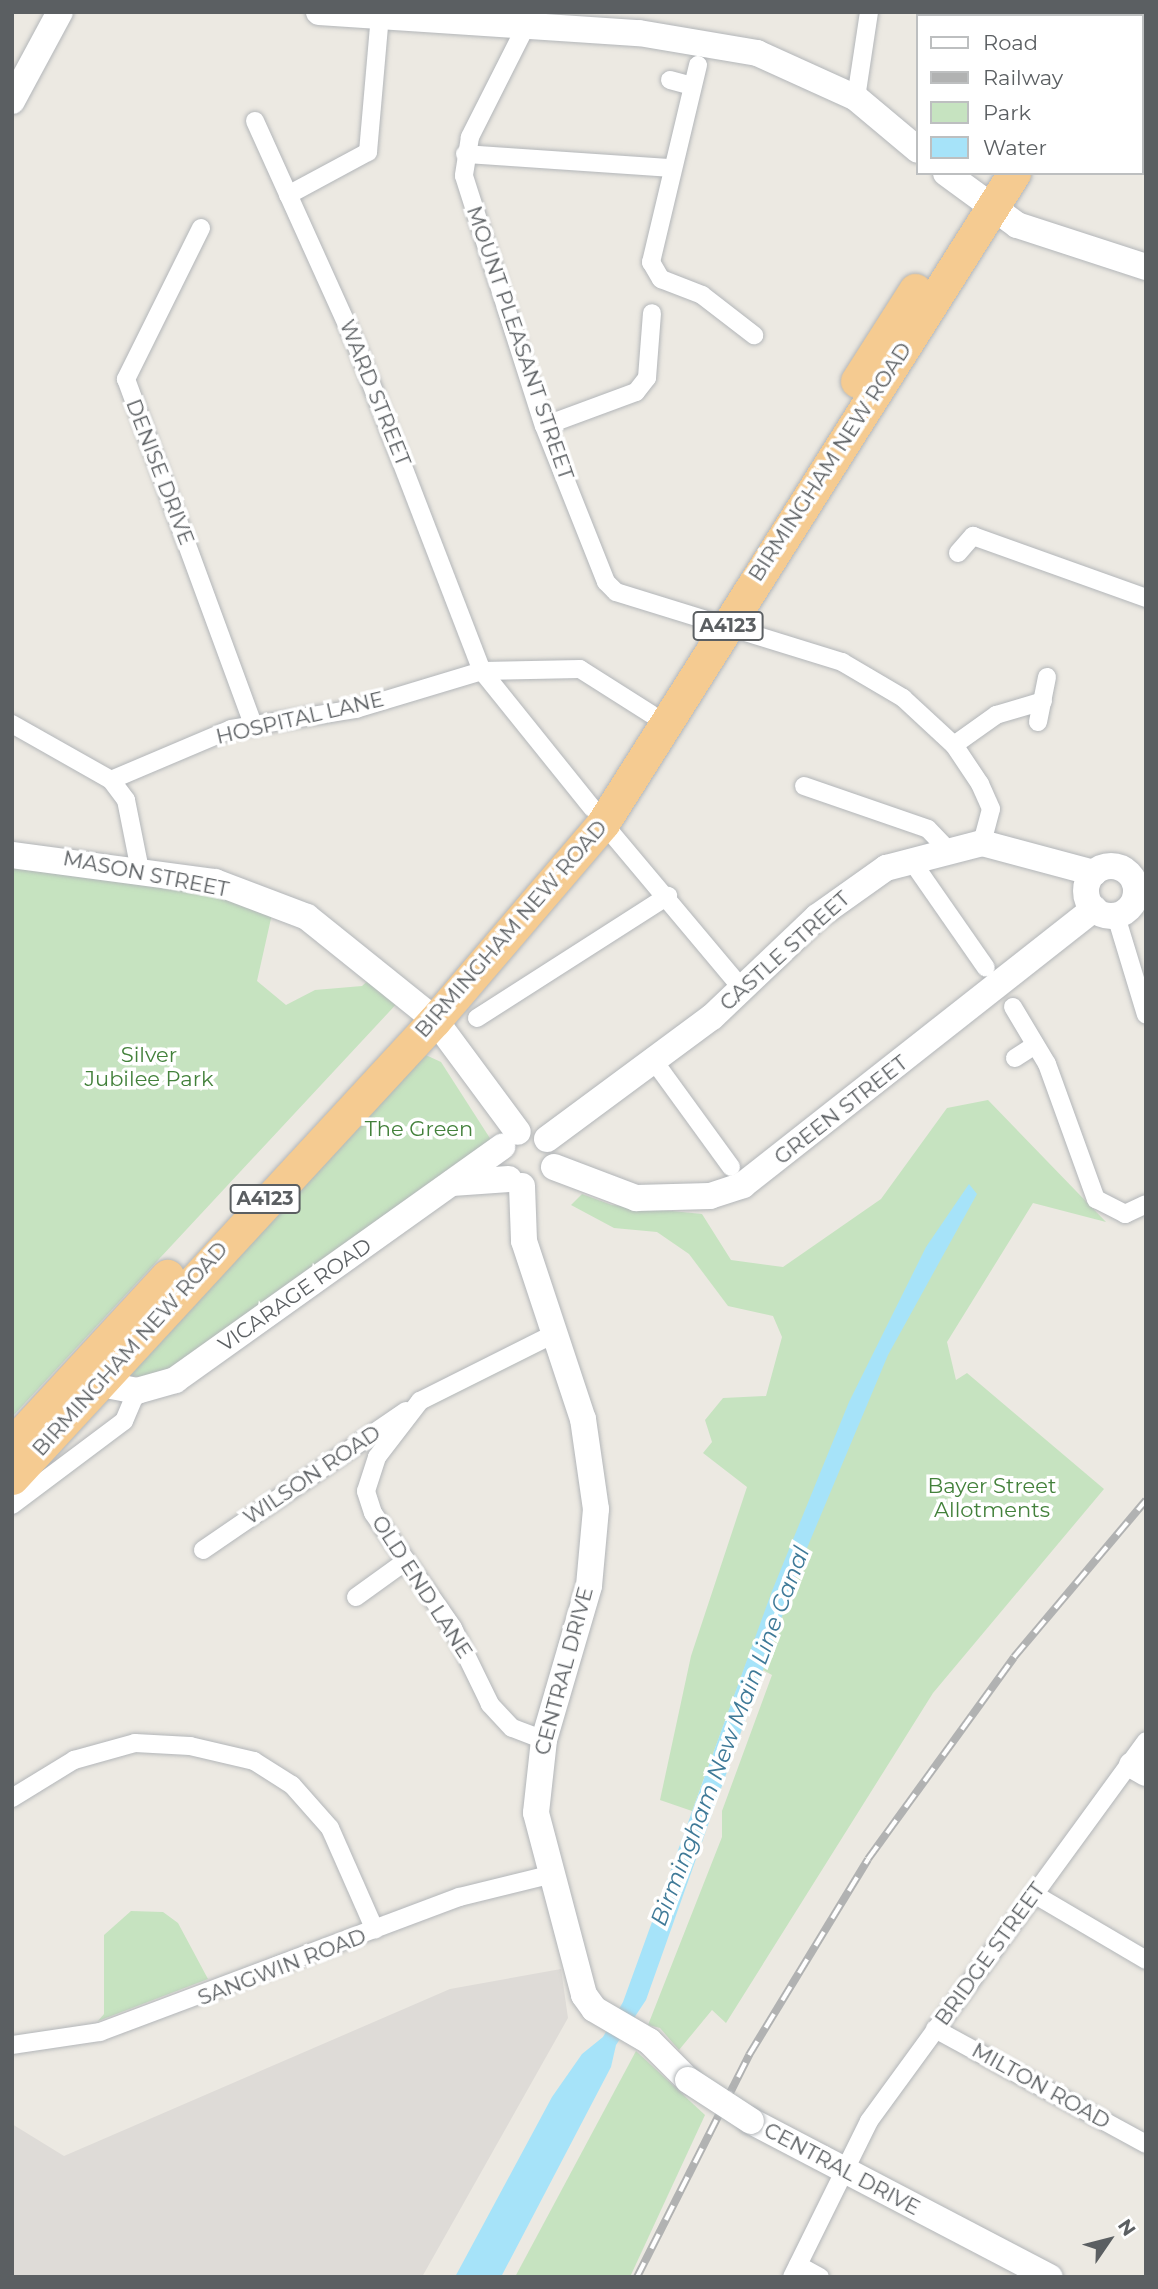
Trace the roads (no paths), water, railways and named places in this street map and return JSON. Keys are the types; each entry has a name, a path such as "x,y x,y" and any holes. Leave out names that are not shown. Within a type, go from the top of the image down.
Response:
{"highway":[{"name":"BIRMINGHAM NEW ROAD","path":"12,1478 92,1376 427,1012 597,815 985,193 1011,175"},
{"name":"BIRMINGHAM NEW ROAD","path":"597,815 651,714 717,623"},
{"name":"BIRMINGHAM NEW ROAD","path":"12,1444 92,1376"}],"street":[{"path":"12,101 18,72 60,12"},
{"path":"319,12 639,33 757,53 856,98 916,148"},
{"path":"856,98 869,12"},
{"path":"288,195 368,152 380,15"},
{"path":"527,24 465,154 671,168"},
{"path":"698,65 650,252 654,271 702,295 754,335"},
{"path":"670,80 692,86"},
{"name":"WARD STREET","path":"255,121 355,342 482,671 597,815 668,896 743,990"},
{"name":"MOUNT PLEASANT STREET","path":"465,154 464,176 544,426 606,582 616,592 717,623 872,677 954,746 991,809 982,843"},
{"path":"950,175 985,193 1045,235 1146,267"},
{"name":"DENISE DRIVE","path":"201,228 126,379 253,725"},
{"path":"544,426 636,392 647,378 652,313"},
{"path":"958,554 973,536 1146,598"},
{"name":"HOSPITAL LANE","path":"111,780 253,725 356,709 482,671 580,669 651,714"},
{"path":"1038,722 1048,677"},
{"path":"954,746 996,715 1043,701"},
{"path":"12,724 111,780 126,800 140,870"},
{"path":"804,786 928,829 947,849"},
{"name":"CASTLE STREET","path":"548,1139 654,1061 743,990 844,895 911,860 947,849 982,843 1094,873"},
{"name":"MASON STREET","path":"12,855 215,882 307,917 427,1012 510,1140"},
{"path":"911,860 986,968"},
{"path":"1105,913 1131,907 1140,878 1107,866 1094,873 1086,888 1105,913 1146,1015"},
{"path":"477,1018 668,896"},
{"name":"GREEN STREET","path":"554,1167 636,1198 710,1196 743,1185 1105,913"},
{"path":"1013,1007 1035,1045 1097,1199 1125,1214 1146,1204"},
{"path":"1015,1058 1035,1045"},
{"path":"654,1061 731,1167"},
{"path":"446,1185 516,1183 543,1181 554,1167 548,1139 510,1140 501,1168 516,1183"},
{"name":"VICARAGE ROAD","path":"92,1376 138,1391 175,1380 510,1140"},
{"name":"CENTRAL DRIVE","path":"516,1183 524,1241 556,1333 595,1465 596,1509 589,1586 544,1740 536,1813 549,1875 584,1995 594,2009 649,2042 688,2080 751,2121 842,2172 1050,2277"},
{"name":"OLD END LANE","path":"544,1740 512,1728 490,1704 453,1628 406,1561 366,1491 377,1457 420,1401 556,1333"},
{"path":"12,1505 124,1421 138,1391"},
{"name":"WILSON ROAD","path":"203,1550 420,1401"},
{"path":"356,1597 406,1561"},
{"name":"BRIDGE STREET","path":"795,2271 869,2121 1034,1894 1139,1769 1146,1741"},
{"path":"12,1798 74,1759 135,1742 190,1745 254,1761 292,1785 330,1828 376,1930"},
{"name":"SANGWIN ROAD","path":"12,2045 100,2032 459,1897 549,1875"},
{"path":"1034,1894 1146,1960"},
{"name":"MILTON ROAD","path":"935,2029 1146,2144"},
{"path":"795,2271 820,2277"}],"water":[{"name":"Birmingham New Main Line Canal","path":"969,1184 977,1194 888,1355 802,1560 646,2000 616,2045 611,2067 501,2277 455,2277 552,2097 582,2054 603,2037 623,2002 772,1591 849,1402 926,1247"}],"railway":[{"path":"637,2277 749,2055 868,1859 1014,1657 1146,1500"}],"park label":[{"name":"Silver Jubilee Park","path":"149,1067"},
{"name":"The Green","path":"419,1129"},
{"name":"Bayer Street Allotments","path":"992,1498"}]}
